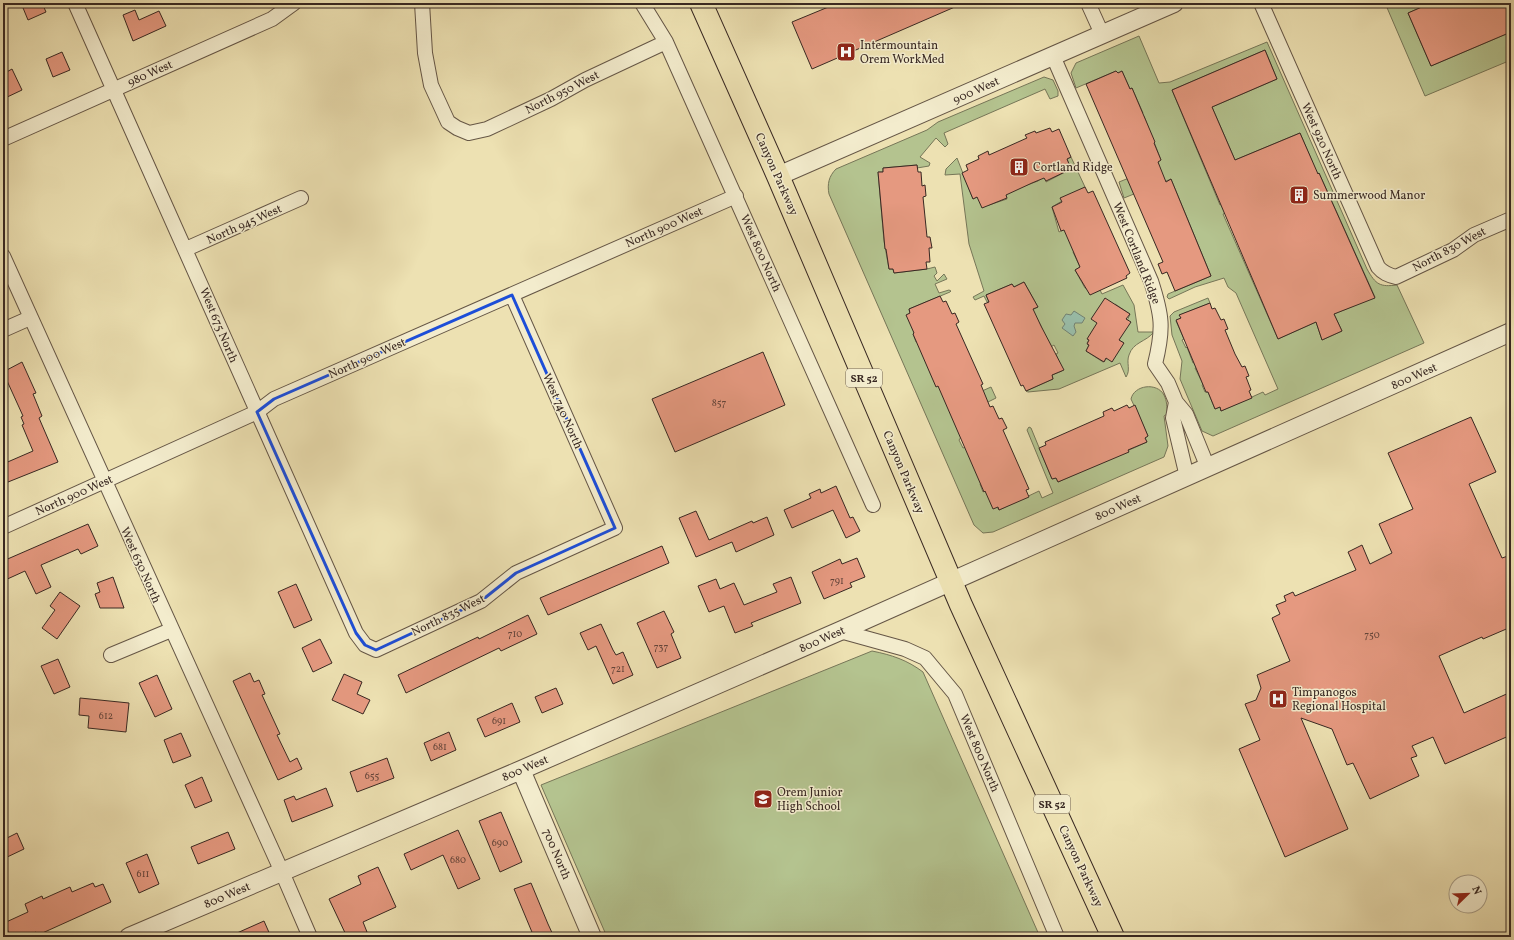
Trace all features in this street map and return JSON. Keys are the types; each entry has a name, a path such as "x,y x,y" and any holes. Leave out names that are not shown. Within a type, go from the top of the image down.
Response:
{"highway":[{"name":"Canyon Parkway","path":"701,3 778,176 950,580 1113,937"}],"street":[{"name":"West 675 North","path":"75,3 356,633 365,645"},
{"name":"980 West","path":"3,138 272,19 294,3"},
{"name":"North 950 West","path":"422,3 425,53 431,85 448,122 457,128 469,132 487,129 551,99 584,80 666,42"},
{"name":"West 800 North","path":"642,3 666,42 873,505"},
{"path":"1088,3 1102,34"},
{"name":"900 West","path":"778,176 1174,3"},
{"name":"West 920 North","path":"1261,3 1378,267 1387,275"},
{"name":"West Cortland Ridge","path":"1053,56 1151,281 1160,310 1161,340 1155,364 1168,383 1176,402 1173,418 1187,477"},
{"name":"North 900 West","path":"3,526 104,482 257,412 274,399 736,196"},
{"name":"North 945 West","path":"186,249 301,198"},
{"name":"North 830 West","path":"1387,275 1396,277 1453,250 1474,235 1511,219"},
{"name":"West 630 North","path":"3,256 310,937"},
{"name":"West 740 North","path":"512,295 615,528"},
{"path":"3,330 30,318"},
{"name":"800 West","path":"129,937 521,770 840,631 950,580 1208,468 1511,332"},
{"path":"1176,402 1186,414 1208,468"},
{"name":"North 835 West","path":"365,645 376,650 481,601 516,573 615,528"},
{"path":"111,655 171,630"},
{"name":"West 800 North","path":"840,631 905,648 925,658 955,694 1057,937"},
{"name":"700 North","path":"521,770 592,937"}],"highlighted area":[{"path":"512,295 615,528 516,573 481,601 376,650 365,645 356,633 257,412 274,399"}],"shaded area":[{"path":"1385,3 1431,3 1408,13 1431,66 1511,32 1511,60 1425,96"},
{"path":"1139,36 1159,83 1170,82 1267,42 1367,269 1373,279 1379,284 1386,286 1397,285 1424,343 1213,436 1202,431 1180,379 1182,361 1172,335 1170,316 1174,312 1208,298 1210,303 1180,315 1181,318 1176,321 1184,339 1182,340 1186,348 1187,347 1193,363 1201,360 1203,365 1195,368 1203,384 1202,385 1205,392 1208,392 1215,409 1220,407 1221,411 1263,392 1265,395 1278,389 1236,293 1228,287 1224,278 1195,287 1169,299 1167,297 1168,294 1211,276 1171,179 1124,198 1119,182 1159,166 1158,162 1161,160 1144,116 1135,120 1134,117 1143,113 1132,88 1130,89 1122,71 1118,73 1116,71 1076,88 1071,73 1076,63","holes":["1265,50 1277,79 1212,107 1235,160 1300,133 1312,161 1244,205 1319,173 1375,297 1334,314 1342,331 1322,340 1316,322 1278,339 1223,214 1237,207 1235,197 1220,205 1172,90"]},
{"path":"1044,77 1053,80 1058,91 1058,96 1050,99 1045,89 944,133 948,144 945,147 936,138 920,157 930,163 929,166 917,168 917,165 883,168 883,172 878,172 884,241 889,269 893,269 894,273 935,267 937,273 934,276 937,281 944,274 947,279 935,284 939,293 949,290 951,291 950,292 909,309 913,334 916,342 918,341 938,386 982,391 991,387 996,398 988,402 987,401 959,440 963,448 966,447 982,483 980,484 983,492 985,491 999,510 1039,491 1042,498 1053,493 1027,430 1029,427 1031,428 1052,479 1056,478 1058,482 1147,442 1145,438 1148,436 1131,399 1133,394 1141,388 1151,387 1161,391 1166,400 1167,414 1164,416 1168,446 1164,457 993,532 983,533 974,525 829,194 828,184 830,177 836,169 927,130 938,122"},
{"path":"1071,157 1085,187 1052,207 1059,232 1065,229 1084,247 1073,252 1080,267 1075,270 1085,288 1100,290 1102,294 1123,285 1134,305 1138,332 1154,332 1133,347 1128,358 1128,372 1126,377 1120,363 1059,389 1028,392 1026,391 1053,379 1052,375 1062,371 1056,354 1058,353 1054,345 1049,348 1041,326 1032,310 1038,307 1024,282 1014,287 1012,284 986,295 989,302 987,302 984,296 975,300 973,297 984,291 969,244 960,174 945,175 946,169 957,158 973,199 977,197 989,205 1007,199 1005,193 1038,181 1044,176 1046,182 1071,169 1067,159","holes":["1115,304 1130,314 1119,340 1124,343 1103,362 1086,351 1089,345 1087,343"]},
{"path":"1074,311 1085,318 1082,323 1075,323 1074,326 1076,332 1073,336 1062,328 1065,324 1062,320 1066,314 1071,315"},
{"name":"Orem Junior High School","path":"872,651 899,658 923,672 1040,937 607,937 541,785"}],"building":[{"path":"21,3 42,3 46,12 28,20"},
{"path":"838,3 964,3 812,69 792,22"},
{"path":"1431,3 1511,3 1511,32 1431,66 1408,13"},
{"path":"135,10 139,20 159,11 166,26 133,41 123,15"},
{"name":"Summerwood Manor","path":"1265,50 1277,79 1212,107 1235,160 1300,133 1318,174 1319,173 1375,298 1334,314 1342,331 1322,340 1316,322 1278,339 1172,90"},
{"path":"62,52 70,70 53,77 46,59"},
{"path":"12,69 22,90 3,99 3,74"},
{"path":"1116,71 1118,73 1122,71 1130,89 1132,88 1155,142 1154,143 1161,160 1158,162 1166,182 1171,179 1211,276 1175,291 1167,272 1162,274 1158,264 1163,262 1086,84"},
{"name":"Cortland Ridge","path":"1050,128 1052,132 1059,129 1071,157 1067,159 1071,169 1046,181 1044,178 1032,183 1006,195 1007,198 982,208 977,197 973,199 962,173 968,170 966,165 979,159 978,156 988,151 989,155 1027,138 1025,135"},
{"path":"917,165 918,172 921,172 922,186 925,185 926,196 923,197 927,237 930,237 932,248 929,248 930,262 926,262 927,269 894,273 893,269 889,269 885,249 878,172 883,172 883,168"},
{"name":"Cortland Ridge","path":"1085,187 1088,193 1093,191 1130,273 1126,276 1127,278 1090,295 1075,270 1080,267 1064,230 1061,231 1052,207 1062,202 1060,198"},
{"path":"1024,282 1038,307 1033,309 1064,370 1052,375 1053,379 1026,391 1023,385 1021,386 984,304 989,302 986,295 1012,284 1014,287"},
{"path":"940,296 943,302 946,301 952,314 955,313 959,322 956,324 983,384 981,385 990,407 993,406 999,419 1002,418 1007,428 1003,430 1029,489 1026,490 1029,497 999,510 998,507 993,509 985,491 984,492 938,386 936,387 906,315 910,313 909,309"},
{"path":"1105,298 1130,314 1126,319 1131,322 1119,340 1124,343 1112,362 1106,358 1104,362 1086,351 1089,345 1087,344 1089,340 1087,339 1097,323 1091,319"},
{"path":"1210,303 1212,309 1215,308 1221,320 1224,319 1228,329 1225,330 1235,354 1242,367 1245,366 1249,376 1246,377 1251,390 1249,391 1252,398 1221,411 1220,407 1215,409 1208,392 1206,392 1176,320 1181,318 1179,315"},
{"path":"763,352 785,405 675,452 652,399"},
{"path":"22,362 36,393 33,394 42,416 39,418 58,462 3,484 3,464 33,451 22,425 24,424 21,417 23,416 3,372"},
{"path":"1127,405 1129,408 1135,405 1148,436 1145,438 1147,442 1128,450 1129,452 1058,482 1056,478 1052,479 1039,448 1046,445 1045,442 1104,416 1103,412 1112,408 1114,411"},
{"name":"Timpanogos Regional Hospital","path":"1471,417 1496,472 1469,484 1502,558 1511,555 1511,627 1483,639 1482,637 1439,656 1464,713 1511,692 1511,735 1445,764 1433,737 1412,746 1417,756 1411,758 1419,776 1370,799 1353,763 1347,765 1332,729 1301,718 1348,829 1285,857 1239,749 1260,740 1245,704 1256,700 1261,688 1257,675 1290,661 1272,618 1280,614 1276,605 1286,601 1284,596 1293,592 1295,596 1356,570 1348,552 1362,545 1370,564 1392,553 1379,524 1413,509 1388,453"},
{"path":"836,486 850,518 853,517 860,531 846,538 833,510 792,528 784,510 811,498 809,494 820,489 821,493"},
{"path":"696,511 709,540 752,521 753,523 767,517 774,535 736,552 732,542 696,557 679,518"},
{"path":"88,524 98,546 81,554 78,549 41,565 51,587 36,594 25,571 3,581 3,561"},
{"path":"662,546 669,563 548,615 540,598"},
{"path":"857,558 865,577 850,583 852,587 824,599 812,572 840,559 842,564"},
{"path":"113,577 124,608 100,608 95,594 100,592 97,583"},
{"path":"791,577 801,603 751,623 753,626 735,633 724,606 709,612 698,586 716,579 720,589 734,583 744,605 777,592 773,584"},
{"path":"296,584 312,620 294,628 278,592"},
{"path":"60,592 80,606 57,639 42,628 55,610 50,606"},
{"path":"664,611 674,632 671,634 681,658 657,668 637,623"},
{"path":"528,615 537,634 501,651 499,648 406,693 398,675 478,637 479,639"},
{"path":"601,624 616,655 623,652 633,675 613,684 596,646 588,650 580,633"},
{"path":"320,639 332,663 313,672 302,648"},
{"path":"58,659 70,687 54,694 41,666"},
{"path":"250,673 254,682 259,680 265,694 262,695 280,734 277,735 290,762 297,758 302,769 278,780 233,681"},
{"path":"344,674 362,682 357,694 370,700 363,714 332,700"},
{"path":"157,675 172,709 155,717 139,683"},
{"path":"556,688 563,704 542,713 535,697"},
{"path":"80,698 129,703 126,732 88,728 89,716 79,715"},
{"path":"512,703 520,722 485,737 477,719"},
{"path":"449,732 456,750 431,761 424,743"},
{"path":"181,733 191,756 173,763 164,740"},
{"path":"387,758 394,778 357,792 350,772"},
{"path":"202,777 212,801 195,808 185,785"},
{"path":"326,788 333,806 292,822 284,800 294,796 296,800"},
{"path":"501,812 522,862 500,872 479,821"},
{"path":"458,830 480,879 458,889 443,855 411,870 404,854"},
{"path":"228,832 235,849 198,864 191,847"},
{"path":"17,833 24,849 3,859 3,840"},
{"path":"147,854 159,884 139,893 126,863"},
{"path":"378,867 396,907 363,922 367,932 356,937 347,937 329,899 361,884 358,876"},
{"path":"93,883 95,887 103,884 111,902 38,935 36,932 25,937 11,937 4,923 28,912 25,904 42,896 43,899 70,887 72,892"},
{"path":"531,883 554,937 534,937 514,889"},
{"path":"264,921 271,937 228,937"}],"place":[{"name":"Intermountain Orem WorkMed","path":"846,52"},
{"name":"Cortland Ridge","path":"1019,167"},
{"name":"Summerwood Manor","path":"1299,195"},
{"name":"Timpanogos Regional Hospital","path":"1278,699"},
{"name":"Orem Junior High School","path":"763,799"}]}
